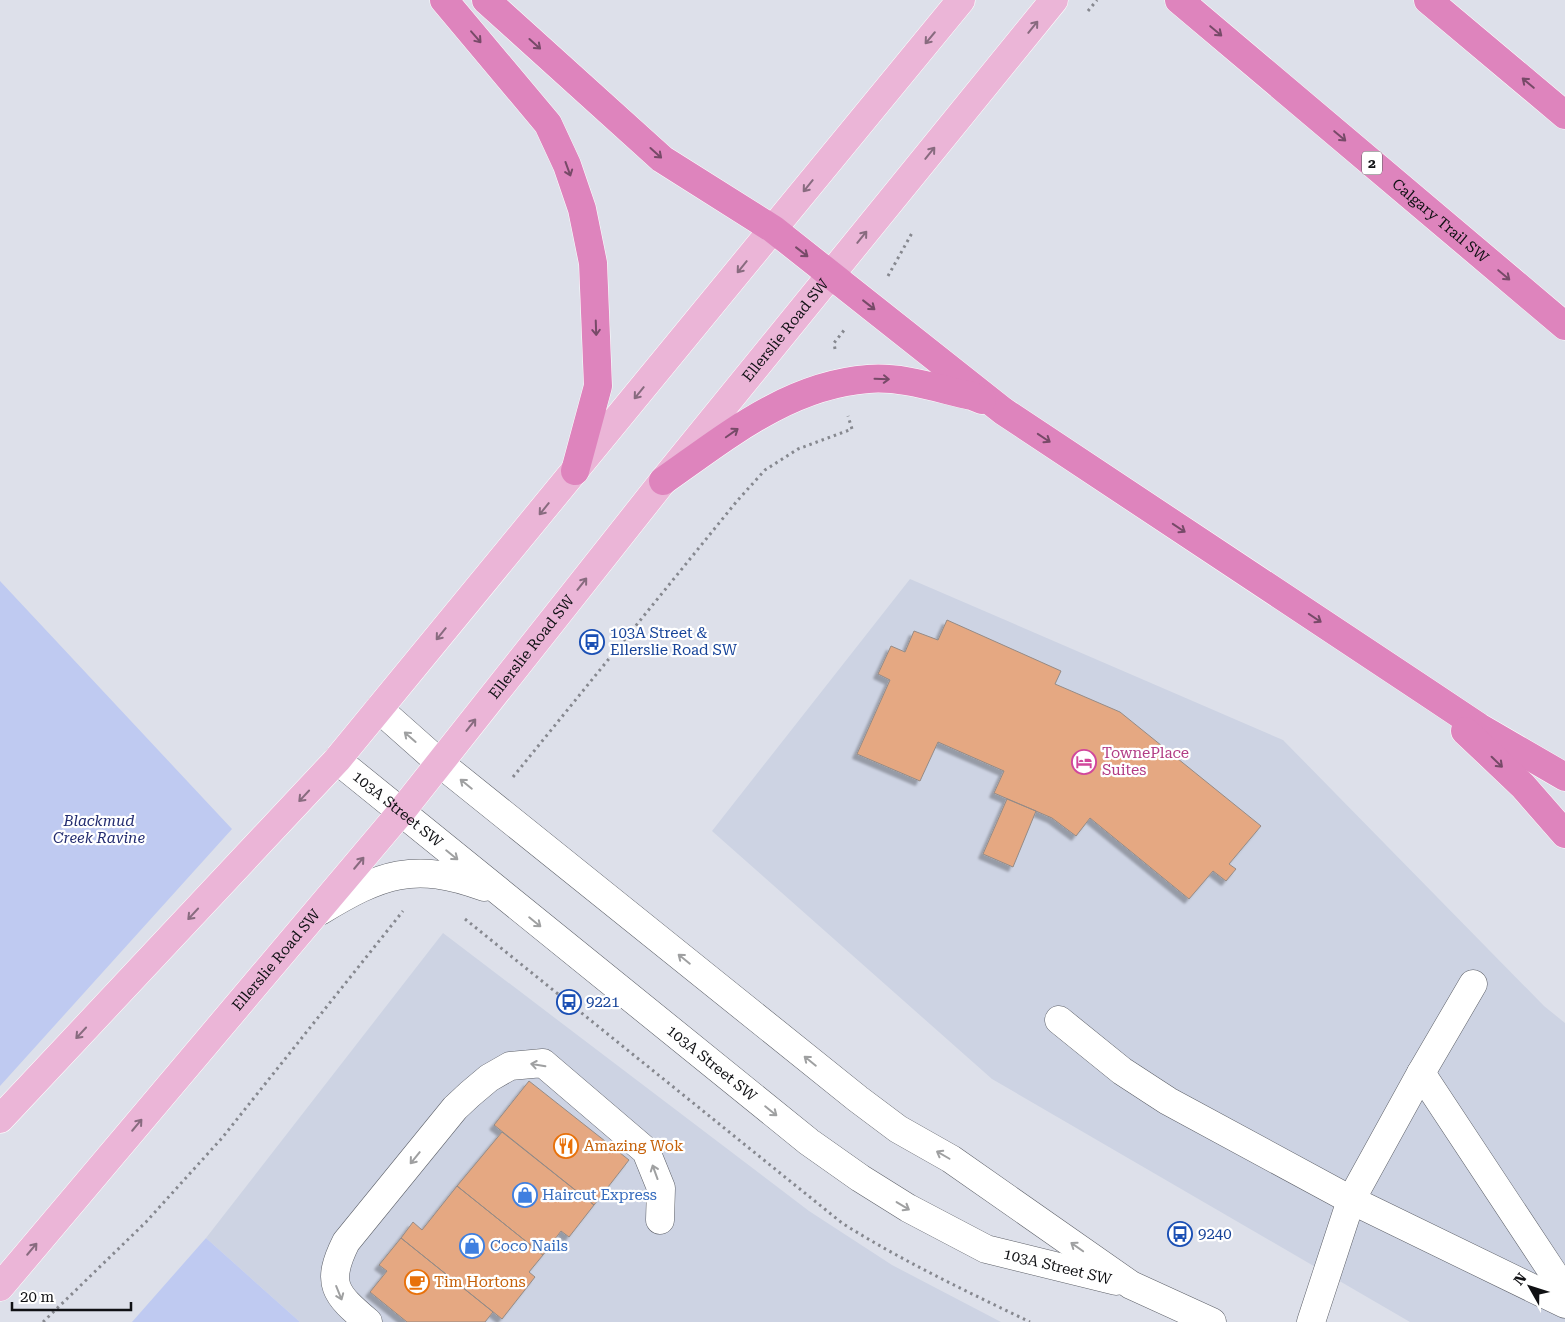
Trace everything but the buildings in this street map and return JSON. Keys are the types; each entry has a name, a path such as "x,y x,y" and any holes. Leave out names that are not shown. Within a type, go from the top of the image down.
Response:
{"highway":[{"path":"444,0 548,124 567,165 582,209 593,263 598,386 575,471"},
{"path":"486,0 662,159 773,229 1003,411 1425,691 1479,726 1565,777"},
{"name":"Calgary Trail SW","path":"1179,0 1565,326"},
{"path":"1428,0 1565,115"},
{"path":"664,481 762,412 817,389 840,383 868,379 893,380 972,396 1003,411"},
{"path":"1425,691 1523,786 1565,834"}],"main road":[{"path":"0,1119 337,760 961,0"},
{"name":"Ellerslie Road SW","path":"0,1287 441,764 664,481 1054,0"}],"street":[{"name":"103A Street SW","path":"379,709 441,764 858,1099 898,1129 951,1159 1131,1285 1212,1322"},
{"name":"103A Street SW","path":"337,760 810,1142 860,1178 908,1208 986,1249 1131,1285"},
{"path":"316,913 355,890 392,876 434,873 471,882 497,891"},
{"path":"1311,1322 1351,1200 1421,1073 1473,984"},
{"path":"1059,1020 1114,1064 1168,1101 1351,1200 1565,1304"},
{"path":"368,1322 342,1300 334,1280 337,1260 346,1242 456,1108 489,1078 510,1066 542,1063 646,1150 661,1188 660,1220"},
{"path":"1421,1073 1565,1291"}],"path":[{"path":"891,273 916,224"},
{"path":"532,754 737,501 766,470 798,449 852,429 846,410"},
{"path":"43,1322 146,1222 222,1138 406,909"},
{"path":"463,917 842,1222 878,1245 942,1280 1030,1322"}],"shaded area":[{"path":"910,579 1283,740 1544,1006 1565,1023 1565,1322 1410,1322 992,1079 712,831"},
{"path":"443,933 809,1211 892,1265 1001,1322 300,1322 206,1238"}],"green space":[{"name":"Blackmud Creek Ravine","path":"0,581 232,829 0,1086"},
{"path":"206,1238 300,1322 132,1322"}],"place":[{"name":"103A Street & Ellerslie Road SW","path":"592,642"},
{"name":"TownePlace Suites","path":"1084,762"},
{"name":"9221","path":"569,1002"},
{"name":"Amazing Wok","path":"566,1146"},
{"name":"Haircut Express","path":"525,1195"},
{"name":"9240","path":"1180,1234"},
{"name":"Coco Nails","path":"472,1246"},
{"name":"Tim Hortons","path":"417,1282"}]}
